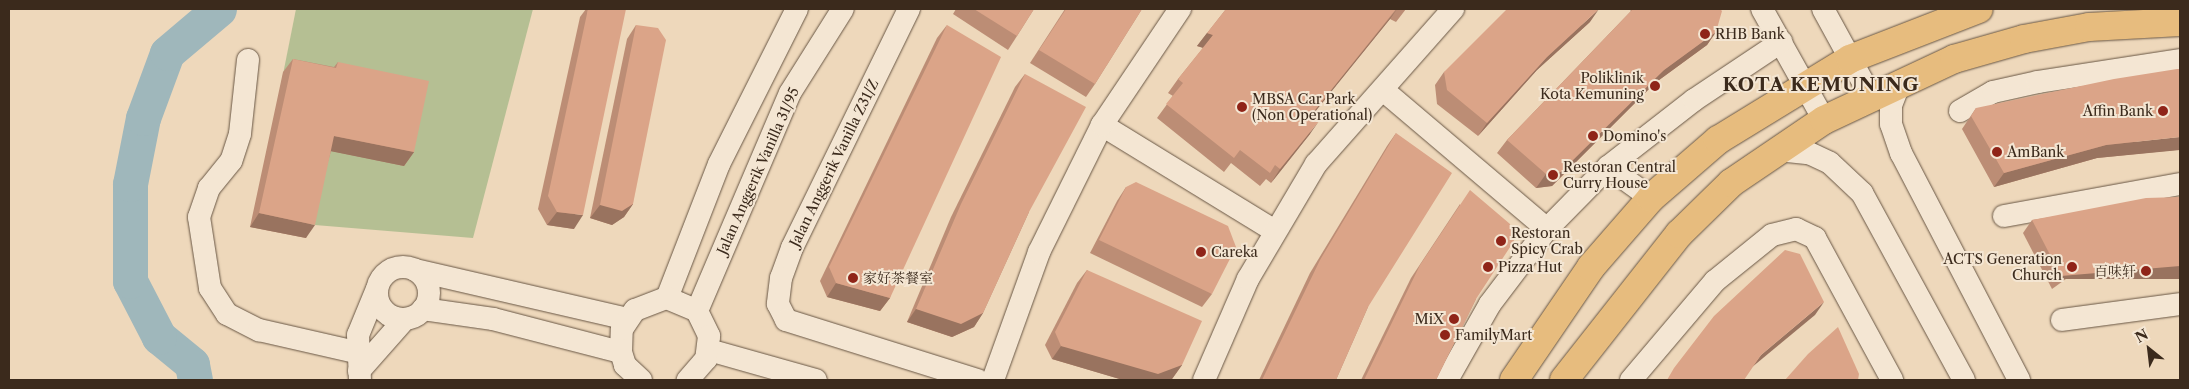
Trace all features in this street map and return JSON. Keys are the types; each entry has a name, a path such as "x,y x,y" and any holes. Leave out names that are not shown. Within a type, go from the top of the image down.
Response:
{"main road":[{"path":"1514,380 1551,320 1651,198 1718,140 1804,85 1850,59 1975,10"},
{"path":"1564,380 1679,234 1731,183 1824,120 1870,95 1954,59 2024,39 2088,27 2180,22"}],"street":[{"path":"667,298 718,164 796,9"},
{"name":"Jalan Anggerik Vanilla 31/95","path":"697,312 790,93 843,9"},
{"name":"Jalan Anggerik Vanilla Z31/Z","path":"909,9 792,248 777,293 786,320 978,380"},
{"path":"994,380 1039,252 1102,125 1180,9"},
{"path":"1204,380 1222,330 1274,232 1316,164 1454,9"},
{"path":"1762,9 1824,120"},
{"path":"1831,11 1850,59 1870,95"},
{"path":"1447,380 1490,304 1547,229 1608,167 1694,100 1781,42"},
{"path":"248,60 240,134 231,161 209,188 199,217 210,288 227,314 259,330 358,368"},
{"path":"1960,112 1993,92 2038,82 2180,60"},
{"path":"1900,82 1891,124 1901,153 2019,380"},
{"path":"1383,90 1547,229"},
{"path":"1102,125 1274,232"},
{"path":"1778,150 1809,153 1830,163 1862,194 1964,380"},
{"path":"1608,167 1651,198"},
{"path":"2004,216 2180,184"},
{"path":"1631,380 1715,281 1772,235 1796,228 1815,238 1892,380"},
{"path":"358,368 358,335 377,289 391,270 415,270 627,319"},
{"path":"358,368 414,314 428,288 415,270"},
{"path":"377,289 387,313 493,319 621,352 641,380"},
{"path":"621,352 627,319 644,303 667,298 697,312 705,323 709,350 699,378"},
{"path":"2062,320 2180,304"},
{"path":"709,350 816,380"}],"green space":[{"path":"296,9 533,9 473,238 254,220"}],"building":[{"path":"588,9 626,9 583,215 557,212 548,196"},
{"path":"974,9 1034,9 1017,36"},
{"path":"1066,9 1142,9 1095,84 1039,50"},
{"name":"MBSA Car Park (Non Operational)","path":"1226,9 1396,9 1311,115 1319,121 1280,169 1275,165 1270,173 1240,150 1234,158 1166,104 1183,83 1178,79 1213,35 1207,33"},
{"path":"1507,9 1599,9 1547,57 1487,123 1447,90 1444,72"},
{"path":"1633,9 1720,9 1722,11 1716,32 1664,70 1561,172 1546,174 1507,140"},
{"path":"636,25 658,28 666,40 633,204 622,211 600,205"},
{"path":"947,25 1001,57 890,298 836,283 829,267"},
{"path":"293,59 336,68 338,62 429,81 414,152 334,136 315,225 259,213"},
{"path":"2180,69 2180,137 2106,145 2004,173 1971,116 1976,108 2114,79"},
{"path":"1025,74 1086,107 1029,212 983,313 961,324 916,309 961,204"},
{"path":"1396,133 1452,173 1368,307 1336,380 1262,380 1320,260"},
{"path":"1136,182 1228,226 1236,247 1212,294 1099,240 1126,187"},
{"path":"1470,190 1510,224 1514,241 1476,299 1436,380 1364,380 1420,265"},
{"path":"2180,197 2180,266 2061,276 2032,220 2146,198"},
{"path":"1785,250 1800,254 1824,302 1761,355 1744,380 1667,380 1714,316"},
{"path":"1087,270 1202,321 1182,365 1158,374 1061,346 1055,332"},
{"path":"1838,327 1859,374 1858,380 1785,380 1808,354"}],"waterway":[{"path":"195,380 192,364 159,337 130,281 130,184 143,118 167,53 219,9"}],"place":[{"name":"RHB Bank","path":"1705,34"},
{"name":"Poliklinik Kota Kemuning","path":"1655,86"},
{"name":"MBSA Car Park (Non Operational)","path":"1242,107"},
{"name":"Affin Bank","path":"2163,111"},
{"name":"Domino's","path":"1593,136"},
{"name":"AmBank","path":"1997,152"},
{"name":"Restoran Central Curry House","path":"1553,175"},
{"name":"Restoran Spicy Crab","path":"1501,241"},
{"name":"Careka","path":"1201,252"},
{"name":"Pizza Hut","path":"1488,267"},
{"name":"ACTS Generation Church","path":"2072,267"},
{"name":"百味轩","path":"2146,271"},
{"name":"家好茶餐室","path":"853,278"},
{"name":"MiX","path":"1454,319"},
{"name":"FamilyMart","path":"1445,335"}],"district":[{"name":"KOTA KEMUNING","path":"1821,85"}]}
